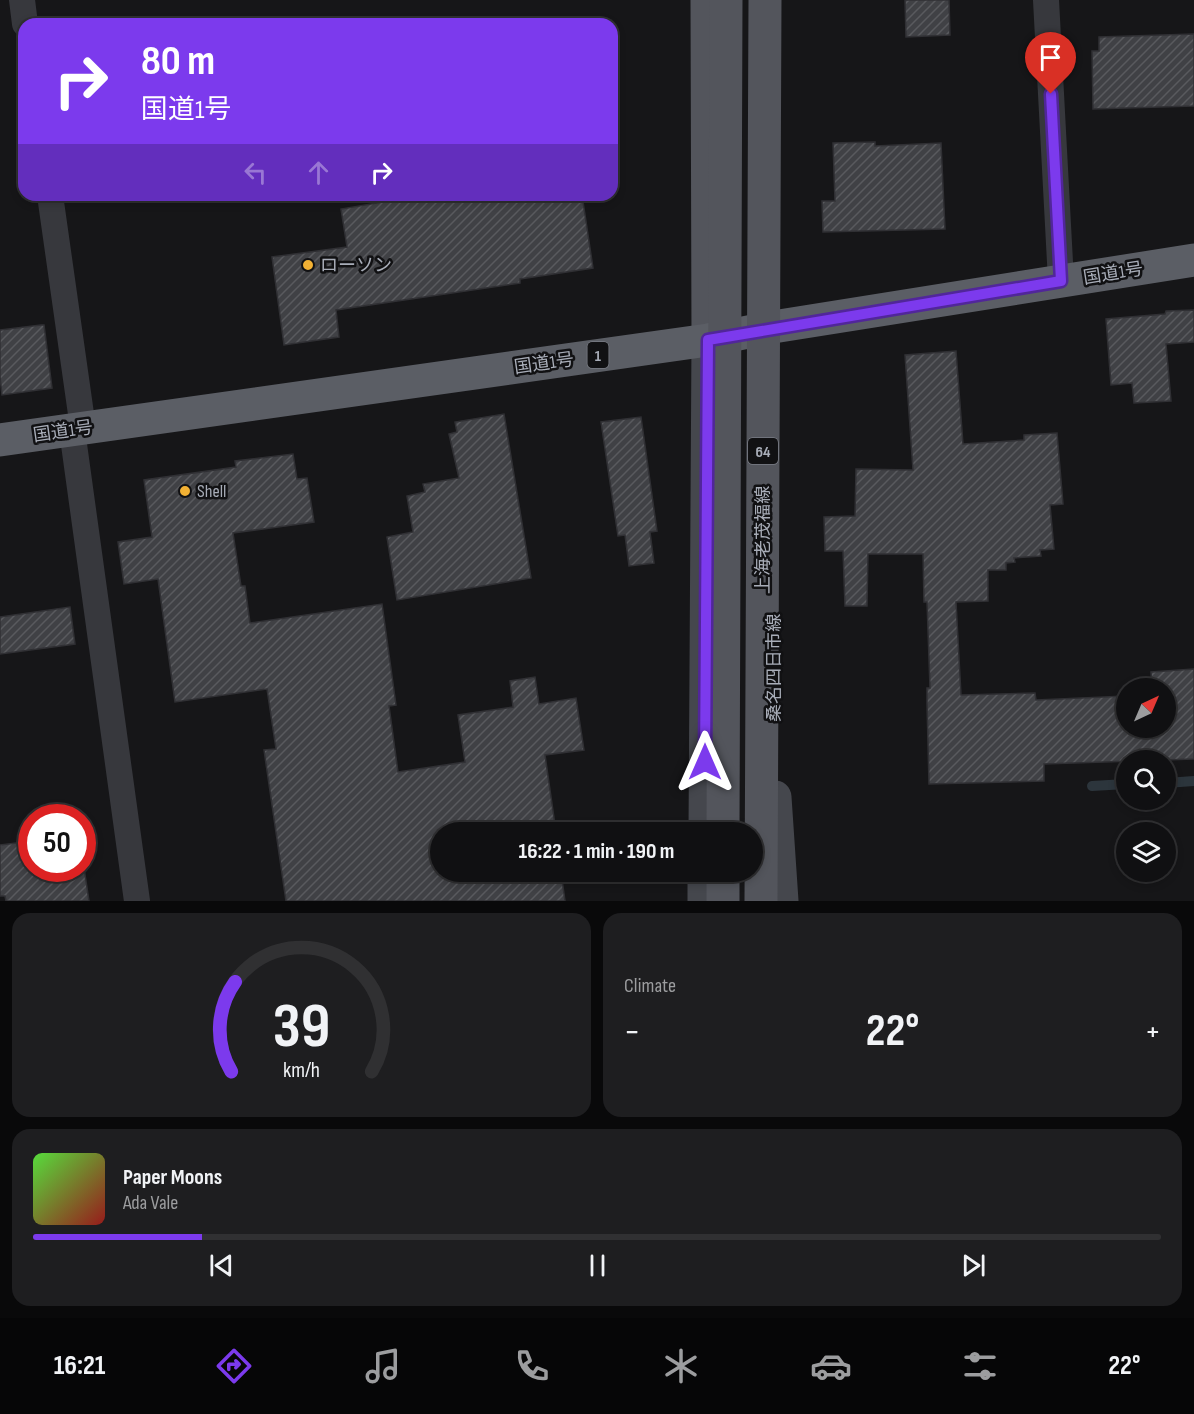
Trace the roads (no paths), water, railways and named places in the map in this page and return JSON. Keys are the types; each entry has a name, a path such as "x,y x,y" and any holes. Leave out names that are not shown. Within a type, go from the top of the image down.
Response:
{"highway":[{"name":"国道1号","path":"0,440 708,340 773,327 1194,260"}],"main road":[{"path":"705,822 708,340 707,0"},
{"name":"64","path":"723,822 726,0"},
{"name":"上海老茂福線","path":"761,901 765,0"},
{"path":"773,0 773,327"},
{"name":"桑名四日市線","path":"773,327 775,808 782,901"},
{"path":"704,882 704,901"},
{"path":"723,882 723,901"}],"street":[{"path":"22,0 24,18"},
{"path":"1046,0 1061,281"},
{"path":"51,201 137,901"}],"waterway":[{"path":"1176,782 1194,781"},
{"path":"1092,786 1116,785"}],"place":[{"name":"ローソン","path":"308,265"},
{"name":"Shell","path":"185,491"}]}
